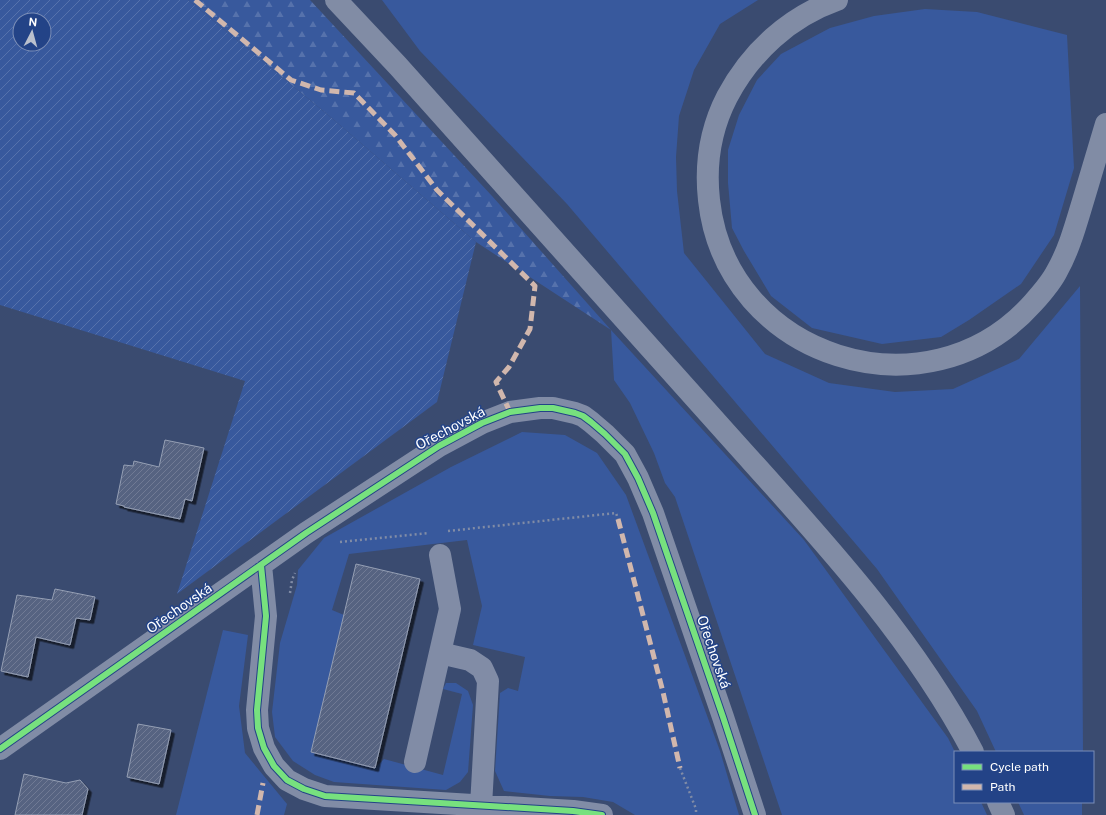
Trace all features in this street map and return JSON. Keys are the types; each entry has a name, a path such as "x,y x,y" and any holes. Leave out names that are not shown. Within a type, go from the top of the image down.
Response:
{"highway":[{"path":"336,0 398,66 810,527 892,627 933,684 964,734 972,751"},
{"path":"837,0 807,12 786,26 749,62 735,81 722,106 713,131 708,158 707,186 710,213 717,239 728,264 742,288 760,309 780,327 803,342 828,353 854,360 883,364 920,364 964,352 1005,330 1023,314 1043,291 1057,271 1076,224 1106,124"},
{"path":"998,803 1004,815"}],"street":[{"name":"Ořechovská","path":"0,749 261,565 439,446 482,423 510,412 540,408 563,410 583,416 606,434 625,454 638,478 653,513 755,815"},
{"path":"415,762 450,609 440,555"},
{"path":"261,565 266,616 257,710 258,728 264,748 274,766 287,780 304,790 325,796 573,811 602,815"},
{"path":"440,653 470,660 482,668 488,680 481,806"}],"path":[{"path":"680,768 696,809 696,815"}],"green space":[{"path":"0,0 188,0 327,114 476,242 437,402 177,594 245,381 0,305"},
{"path":"188,0 310,0 492,196 611,330 476,242 327,114"},
{"path":"382,0 758,0 720,24 694,70 679,116 676,157 677,191 684,253 765,354 829,383 895,392 953,389 1019,359 1080,286 1083,751 996,751 977,711 877,569 567,204 420,51"},
{"path":"925,9 977,12 1067,35 1074,168 1054,235 1021,284 969,320 941,337 882,344 812,328 771,296 732,228 728,183 728,150 739,115 757,80 781,54 830,28 874,16"},
{"path":"611,330 804,540 948,738 954,751 954,803 981,803 987,815 782,815 675,497 665,483 654,453 630,403 614,380"},
{"path":"522,432 565,435 597,453 626,495 720,751 739,815 635,815 613,802 583,797 550,796 504,791 495,771 500,693 508,688 518,691 525,657 473,645 482,606 467,540 349,554 332,610 344,615 311,752 375,768 384,759 443,775 462,694 443,689 446,683 456,683 468,691 473,705 468,772 460,782 446,790 334,782 315,775 293,761 275,737 272,712 280,643 297,585 298,570 324,538 451,467"},
{"path":"223,630 248,635 239,706 245,753 287,804 284,815 176,815"},
{"path":"1018,803 1082,803 1082,815 1024,815"}],"building":[{"path":"165,440 204,448 192,501 185,499 180,519 116,504 124,465 133,466 134,461 159,467"},
{"path":"356,564 420,579 375,768 311,752"},
{"path":"55,589 95,597 90,620 76,618 70,645 36,637 28,677 1,671 17,595 52,600"},
{"path":"138,724 171,730 159,784 127,777"},
{"path":"24,774 66,783 80,780 88,789 82,815 15,815"}],"marked path":[{"path":"195,0 291,80 321,90 354,93 395,135 437,190 535,286 530,329 509,367 496,382 510,412"},
{"path":"618,519 663,692 680,768"},
{"path":"257,815 263,783"}],"cycle path":[{"path":"0,749 306,533 439,446 482,423 510,412 540,408 553,408 575,413 583,416 591,422 625,454 638,478 653,513 755,815"},
{"path":"261,565 266,616 257,710 258,728 264,748 274,766 287,780 304,789 325,796 573,811 602,815"}]}
